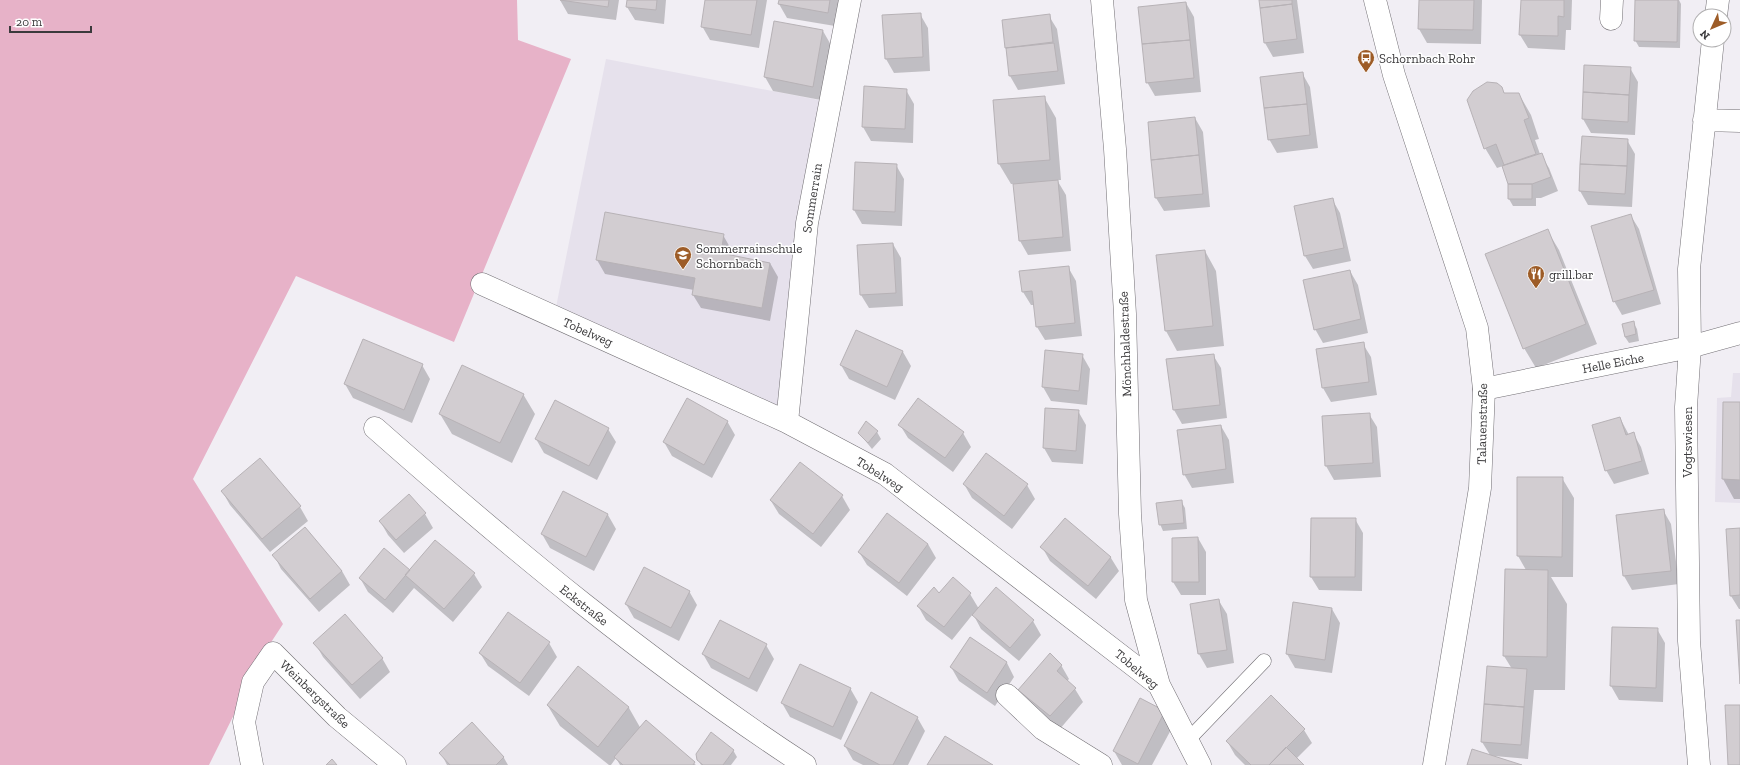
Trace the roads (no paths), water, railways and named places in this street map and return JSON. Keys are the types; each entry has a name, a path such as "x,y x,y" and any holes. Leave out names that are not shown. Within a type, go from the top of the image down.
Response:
{"street":[{"name":"Sommerrain","path":"788,422 807,223 850,0"},
{"name":"Mönchhaldestraße","path":"1102,0 1117,180 1124,314 1130,514 1136,600 1159,685"},
{"name":"Talauenstraße","path":"1375,0 1394,75 1477,328 1484,389 1480,488 1434,765"},
{"name":"Vogtswiesen","path":"1699,765 1689,641 1686,407 1690,347 1690,269 1704,120 1713,48"},
{"path":"1704,120 1740,121"},
{"name":"Tobelweg","path":"482,284 788,422 885,474 1159,685 1200,765"},
{"name":"Helle Eiche","path":"1484,389 1690,347 1740,333"},
{"name":"Eckstraße","path":"375,428 532,564 665,668 755,733 805,765"},
{"name":"Weinbergstraße","path":"252,765 244,722 252,682 273,653 337,717 395,765"},
{"path":"1007,695 1043,729 1101,765"}],"lane":[{"path":"1188,740 1264,661"}],"place":[{"name":"Schornbach Rohr","path":"1366,73"},
{"name":"Sommerrainschule Schornbach","path":"683,270"},
{"name":"grill.bar","path":"1536,289"}]}
